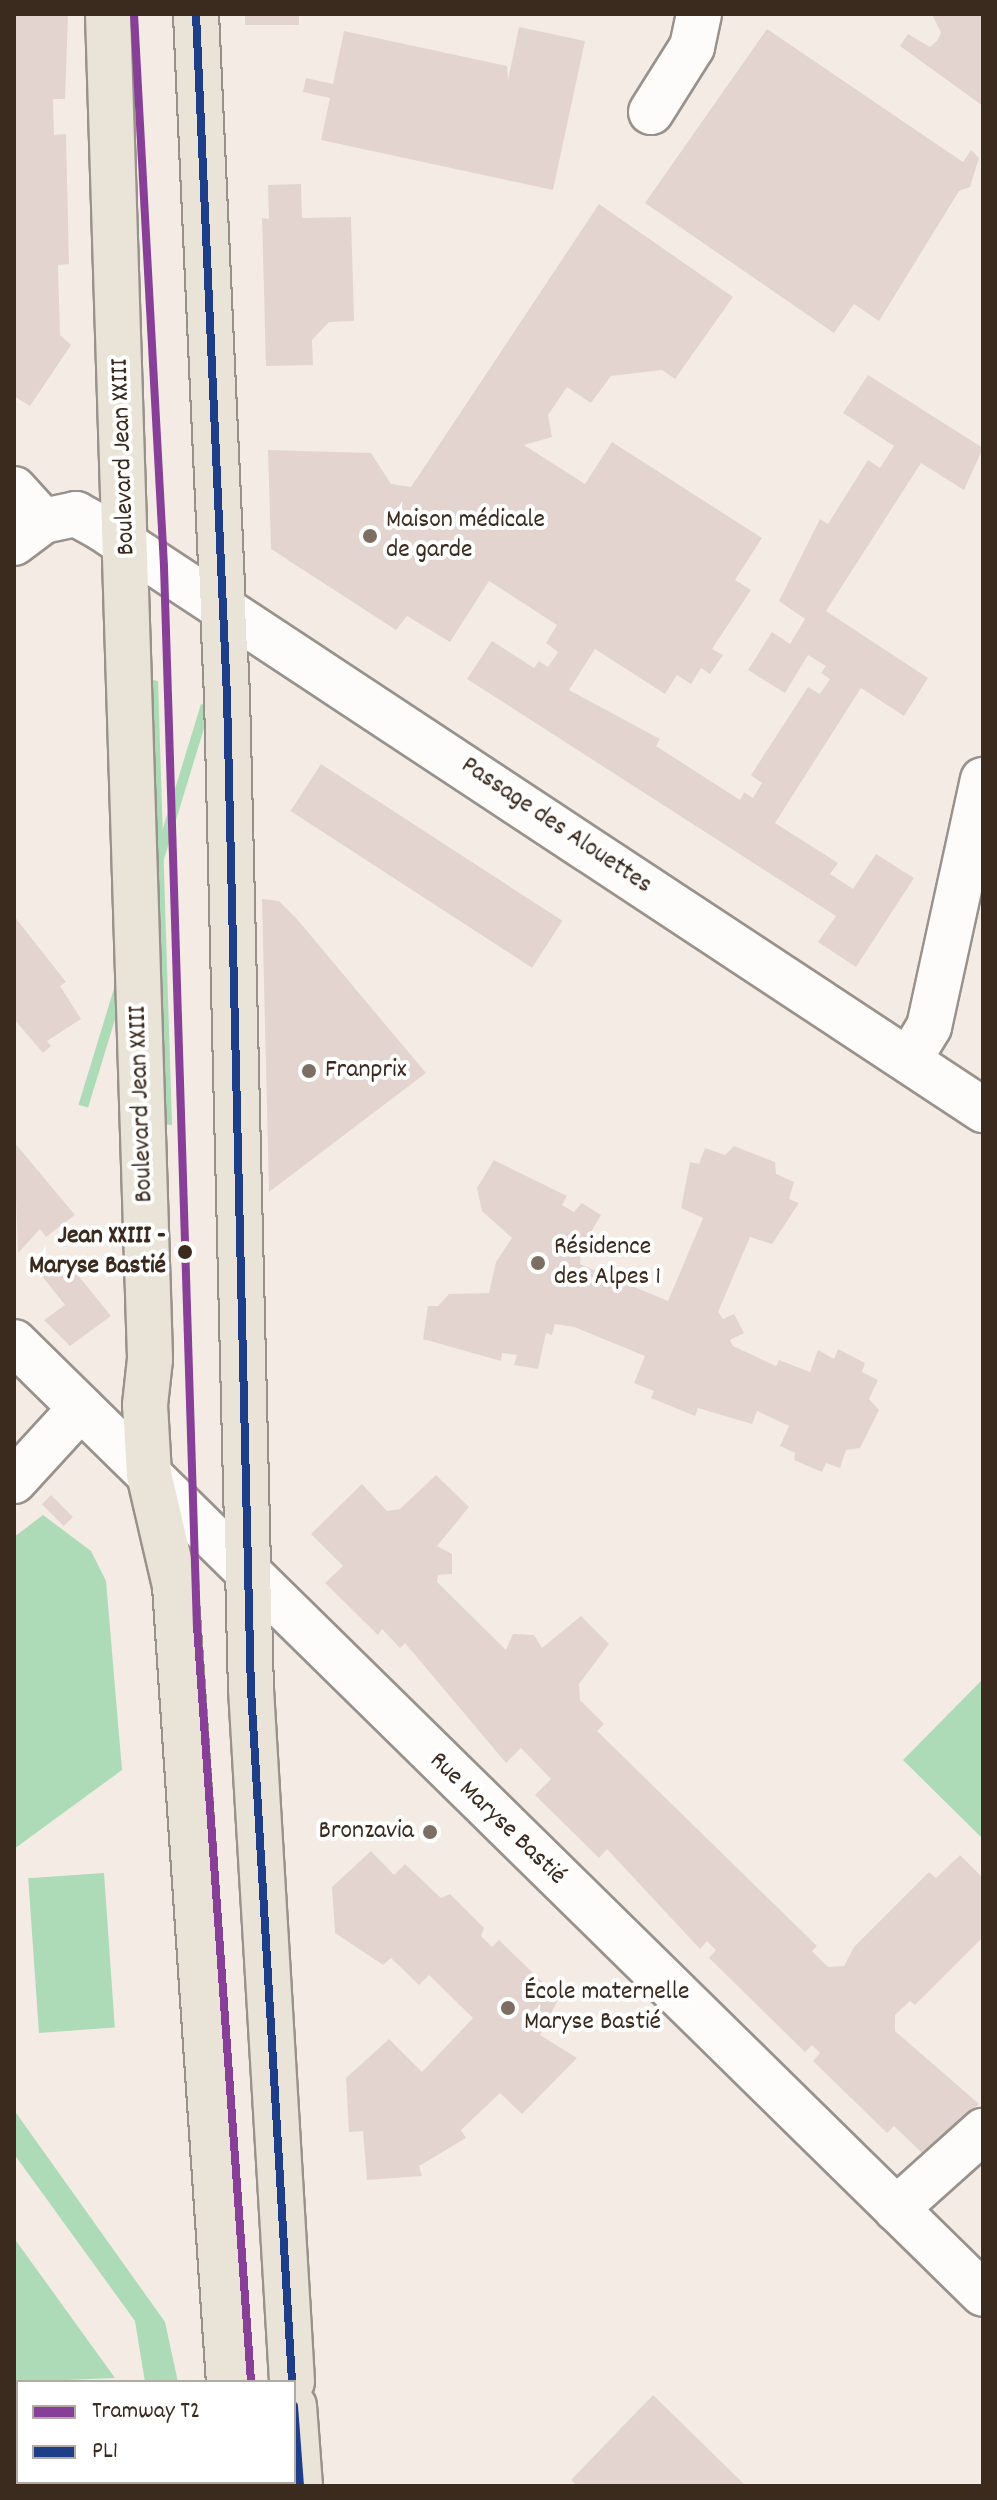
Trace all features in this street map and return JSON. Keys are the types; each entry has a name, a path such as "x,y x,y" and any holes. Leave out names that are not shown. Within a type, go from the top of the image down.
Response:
{"main road":[{"name":"Boulevard Jean XXIII","path":"108,14 127,545 149,1474 175,1586 229,2380"},
{"path":"196,14 220,601 250,1578 271,1964 266,2018 292,2380"},
{"path":"296,2433 300,2486"}],"street":[{"path":"651,112 692,47 699,14"},
{"path":"14,489 29,532"},
{"name":"Passage des Alouettes","path":"29,532 76,514 220,601 983,1110"},
{"path":"909,1060 929,1027 983,780"},
{"name":"Rue Maryse Bastié","path":"14,1342 250,1578 983,2294"},
{"path":"14,1481 81,1408"},
{"path":"896,2209 983,2131"}],"green space":[{"path":"149,679 158,681 172,1125 161,1124"},
{"path":"201,704 211,707 88,1108 78,1105"},
{"path":"43,1515 91,1551 106,1581 122,1770 14,1849 14,1537"},
{"path":"983,1679 983,1839 903,1760"},
{"path":"104,1873 115,2028 39,2033 28,1878"},
{"path":"14,2110 165,2322 178,2380 145,2380 135,2321 14,2154"},
{"path":"14,2238 115,2378 16,2380 14,2453"}],"building":[{"path":"14,14 68,14 65,99 53,99 54,135 66,134 69,264 58,265 60,335 71,345 30,406 14,396"},
{"path":"245,14 299,14 299,25 245,25"},
{"path":"932,14 983,14 983,106 900,46 908,34 930,47 937,41 941,33"},
{"path":"519,27 585,41 553,190 321,140 330,98 303,92 306,78 333,84 344,31 507,66 508,80"},
{"path":"767,29 963,162 971,150 979,158 970,187 959,191 879,321 854,304 834,333 645,203"},
{"path":"301,184 302,218 351,217 354,321 329,322 312,340 313,365 266,366 262,218 269,219 268,185"},
{"path":"599,204 733,297 675,379 662,370 611,376 591,403 567,387 548,415 552,437 524,445 585,484 612,442 762,538 735,580 751,590 712,649 723,655 710,674 701,668 691,684 677,675 665,694 595,649 569,690 660,739 656,746 740,800 744,792 753,798 762,783 751,775 808,687 820,694 830,679 821,673 826,666 808,655 785,693 748,670 772,632 790,644 805,619 779,601 820,519 828,524 868,460 880,468 894,446 843,413 868,375 983,448 964,490 921,463 826,611 928,678 904,716 861,688 775,823 838,863 830,874 853,889 876,854 914,878 856,967 818,942 836,916 467,679 492,641 534,668 539,661 548,667 558,652 546,643 557,625 489,581 450,642 407,616 396,630 271,549 268,450 371,453 391,484 411,487"},
{"path":"321,764 563,921 532,968 291,811"},
{"path":"262,899 279,901 296,918 426,1073 269,1192"},
{"path":"14,916 66,982 60,986 81,1019 47,1041 51,1046 43,1053 14,1019"},
{"path":"14,1142 75,1215 46,1237 40,1229 18,1253"},
{"path":"734,1146 775,1162 776,1174 794,1182 789,1199 799,1203 772,1244 750,1237 718,1312 723,1319 734,1314 744,1333 730,1340 733,1346 776,1366 779,1360 810,1372 818,1350 834,1359 838,1349 865,1363 862,1372 878,1380 869,1399 879,1410 860,1448 846,1450 840,1468 826,1463 822,1472 794,1460 795,1453 780,1446 789,1426 757,1411 752,1424 698,1408 695,1416 651,1398 654,1391 634,1383 645,1356 574,1327 555,1324 552,1335 546,1333 538,1369 514,1365 517,1355 502,1353 501,1361 423,1339 428,1306 438,1306 449,1294 489,1293 496,1262 512,1238 482,1211 477,1188 494,1160 567,1196 562,1205 574,1212 582,1203 601,1215 581,1249 580,1264 668,1301 703,1218 681,1208 690,1162 699,1164 705,1148 725,1155"},
{"path":"64,1258 111,1316 70,1346 44,1320 65,1305 42,1276"},
{"name":"Jean XXIII - Maryse Bastié","path":"160,1276 172,1276 174,1348 164,1349"},
{"path":"436,1475 469,1507 437,1546 452,1554 452,1574 438,1575 437,1582 506,1650 513,1634 534,1635 542,1648 581,1616 609,1644 579,1684 580,1700 604,1724 597,1731 817,1946 812,1951 828,1967 844,1966 854,1947 929,1872 936,1878 960,1855 983,1878 983,1937 915,2005 910,2001 895,2015 895,2031 979,2104 923,2154 894,2126 887,2133 813,2061 820,2053 812,2045 805,2052 709,1958 716,1950 707,1941 700,1949 607,1849 599,1858 535,1795 551,1779 521,1748 506,1763 405,1643 400,1648 382,1629 378,1635 325,1583 343,1566 311,1534 362,1484 387,1511 400,1509"},
{"path":"51,1495 73,1517 64,1526 42,1504"},
{"name":"École maternelle Maryse Bastié","path":"371,1851 394,1875 405,1864 441,1898 450,1894 484,1928 481,1936 492,1947 499,1940 559,1998 540,2035 577,2058 522,2114 500,2093 461,2130 466,2138 419,2166 422,2176 367,2180 363,2131 349,2132 346,2078 389,2039 422,2072 473,2018 429,1975 419,1985 391,1958 383,1965 335,1933 332,1887"},
{"path":"653,2395 746,2486 577,2486 571,2480"}],"tram line":[{"name":"T2","path":"134,14 164,567 197,1626 251,2380"}],"transit line":[{"name":"PL1","path":"196,14 227,696 251,1689 292,2380"},
{"name":"PL1","path":"296,2433 300,2486"}],"place":[{"name":"Maison médicale de garde","path":"370,536"},
{"name":"Franprix","path":"309,1071"},
{"name":"Jean XXIII - Maryse Bastié","path":"185,1252"},
{"name":"Résidence des Alpes 1","path":"538,1263"},
{"name":"Bronzavia","path":"430,1832"},
{"name":"École maternelle Maryse Bastié","path":"508,2008"}]}
